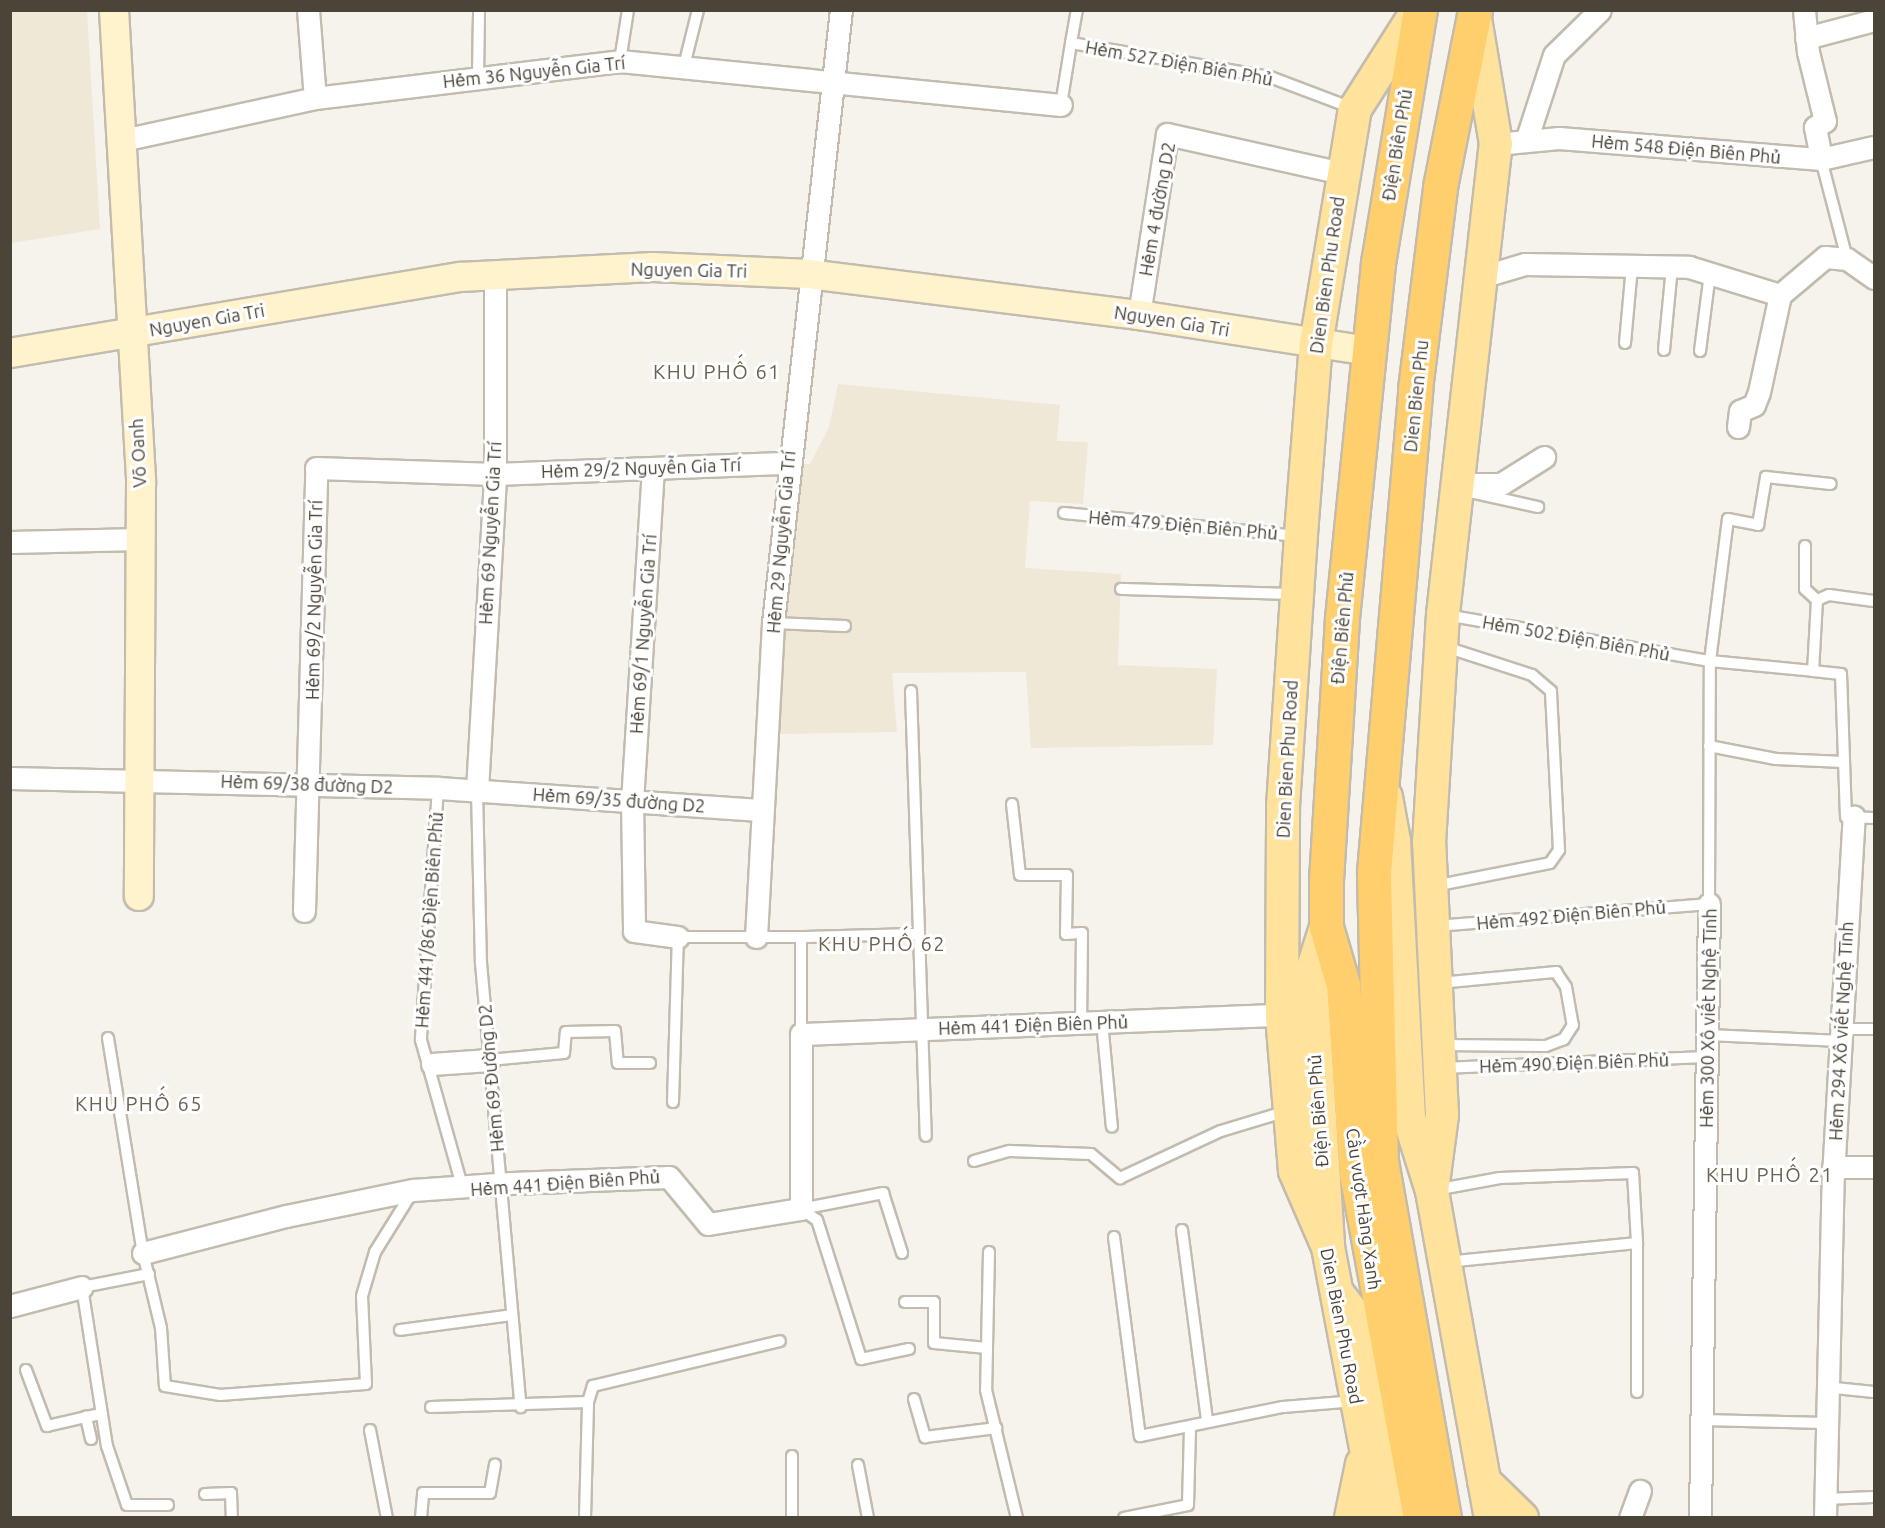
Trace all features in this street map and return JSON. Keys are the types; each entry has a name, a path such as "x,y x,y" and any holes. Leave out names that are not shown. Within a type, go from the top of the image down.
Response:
{"highway":[{"name":"Điện Biên Phủ","path":"1326,927 1342,618 1377,263 1419,10"},
{"name":"Dien Bien Phu","path":"1383,782 1415,389 1440,187 1474,12"},
{"path":"1383,782 1374,873 1381,1162 1444,1518"},
{"path":"1326,927 1343,985 1356,1174 1420,1518"}],"main road":[{"name":"Dien Bien Phu Road","path":"1379,1518 1328,1247 1295,1171 1282,1015 1280,892 1297,594 1316,344 1341,173 1355,109 1419,10"},
{"path":"1432,1191 1442,1115 1431,887 1443,614 1455,486 1480,277 1511,143 1474,12"},
{"path":"1383,782 1394,841 1409,1118 1432,1191 1491,1518"},
{"name":"Điện Biên Phủ","path":"1326,927 1311,985 1328,1247"},
{"path":"1336,1292 1366,1330 1401,1518"},
{"path":"1351,1518 1365,1448"},
{"path":"1484,1481 1522,1518"}],"street":[{"name":"Võ Oanh","path":"114,10 118,141 131,333 140,539 139,897"},
{"path":"308,10 315,98"},
{"name":"Hẻm 29 Nguyễn Gia Trí","path":"756,937 760,810 773,623 829,84 841,10"},
{"path":"1511,143 1554,55 1600,10"},
{"path":"1804,10 1806,38 1826,121 1815,127 1821,159"},
{"path":"1806,38 1875,21"},
{"name":"Hẻm 36 Nguyễn Gia Trí","path":"118,141 315,98 620,61 684,66 829,84 1061,105"},
{"name":"Hẻm 4 đường D2","path":"1139,315 1167,134 1341,173"},
{"name":"Hẻm 548 Điện Biên Phủ","path":"1511,143 1559,138 1821,159 1875,147"},
{"path":"1738,427 1740,411 1754,405 1759,392 1780,295 1826,256 1847,259 1875,278"},
{"path":"1480,277 1525,264 1672,267 1710,273 1780,295"},
{"name":"Nguyen Gia Tri","path":"10,353 495,276 653,267 809,274 1139,315 1369,351"},
{"name":"Hẻm 69 Nguyễn Gia Trí","path":"477,790 495,474 495,276"},
{"path":"1455,486 1501,484 1544,457"},
{"name":"Hẻm 29/2 Nguyễn Gia Trí","path":"495,474 788,463"},
{"name":"Hẻm 69/2 Nguyễn Gia Trí","path":"304,911 311,784 316,468 495,474"},
{"name":"Hẻm 69/1 Nguyễn Gia Trí","path":"653,468 632,800 634,931 678,937"},
{"path":"10,542 140,539"},
{"name":"Hẻm 69/38 đường D2","path":"10,778 138,779 477,790"},
{"name":"Hẻm 69/35 đường D2","path":"477,790 760,810"},
{"name":"Hẻm 294 Xô viết Nghệ Tĩnh","path":"1825,1508 1825,1388 1833,1167 1841,1035 1864,818"},
{"name":"Hẻm 300 Xô viết Nghệ Tĩnh","path":"1700,1518 1709,904"},
{"name":"Hẻm 441 Điện Biên Phủ","path":"801,1034 1282,1015"},
{"path":"801,1034 801,1209"},
{"path":"432,1064 489,1060"},
{"path":"1833,1167 1875,1167"},
{"name":"Hẻm 441 Điện Biên Phủ","path":"143,1253 286,1216 413,1190 463,1190 500,1185 669,1177 708,1224 801,1209"},
{"path":"10,1306 82,1287"},
{"path":"1630,1518 1640,1491"}],"lane":[{"path":"478,77 479,10"},
{"path":"620,61 628,10"},
{"path":"684,66 698,10"},
{"name":"Hẻm 527 Điện Biên Phủ","path":"1061,105 1077,10"},
{"name":"Hẻm 527 Điện Biên Phủ","path":"1071,43 1270,76 1355,109"},
{"path":"1821,159 1847,259"},
{"path":"1625,343 1632,266"},
{"path":"1664,350 1672,267"},
{"path":"1700,351 1710,273"},
{"name":"Hẻm 300 Xô viết Nghệ Tĩnh","path":"1709,904 1710,662 1728,519 1758,525 1766,477 1831,484"},
{"path":"1455,486 1538,507"},
{"name":"Hẻm 479 Điện Biên Phủ","path":"1064,513 1301,536"},
{"path":"1805,546 1805,589 1817,600"},
{"path":"1121,589 1297,594"},
{"path":"1817,600 1828,596 1875,600"},
{"path":"1813,671 1817,600"},
{"name":"Hẻm 502 Điện Biên Phủ","path":"1443,614 1710,662 1841,674 1844,762"},
{"path":"773,623 845,626"},
{"path":"1431,887 1550,863 1559,850 1551,691 1532,675 1441,645"},
{"path":"911,691 926,1137"},
{"path":"1709,746 1776,759 1844,762 1846,817 1864,818"},
{"name":"Hẻm 441/86 Điện Biên Phủ","path":"438,789 421,1040 432,1064 463,1190"},
{"name":"Hẻm 69 Đường D2","path":"477,790 489,1060 521,1407"},
{"path":"1012,804 1020,874 1067,874 1066,933 1082,933 1091,1023 1112,1127"},
{"name":"Hẻm 492 Điện Biên Phủ","path":"1432,926 1709,904"},
{"path":"674,1102 678,937 918,934"},
{"path":"801,937 801,1034"},
{"path":"1436,983 1556,972 1566,987 1573,1025 1564,1039 1546,1046 1440,1057"},
{"path":"1708,1035 1841,1035 1875,1029"},
{"path":"489,1060 564,1053 566,1032 615,1031 618,1063 650,1063"},
{"path":"108,1038 143,1253 161,1328 165,1386 220,1395 366,1384 362,1296 375,1252 413,1190"},
{"name":"Hẻm 490 Điện Biên Phủ","path":"1440,1057 1707,1058"},
{"path":"974,1161 1010,1151 1091,1154 1120,1178 1221,1131 1290,1110"},
{"path":"1432,1191 1500,1178 1633,1173 1637,1243 1636,1392"},
{"path":"801,1209 883,1193 902,1253"},
{"path":"801,1209 817,1220 861,1359 909,1349"},
{"path":"1182,1230 1207,1420"},
{"path":"1114,1237 1140,1436 1190,1430 1207,1420 1356,1401"},
{"path":"1443,1262 1637,1243"},
{"path":"989,1252 986,1390 1017,1518"},
{"path":"129,1518 102,1414 82,1287 149,1274"},
{"path":"905,1302 934,1302 934,1343 987,1348"},
{"path":"400,1330 512,1315"},
{"path":"585,1518 588,1402 593,1386 780,1341"},
{"path":"26,1370 47,1426 102,1414"},
{"path":"1825,1388 1875,1392"},
{"path":"914,1399 925,1437 996,1428"},
{"path":"431,1407 521,1407 588,1402"},
{"path":"86,1417 91,1439"},
{"path":"1703,1420 1825,1423"},
{"path":"370,1430 387,1518"},
{"path":"1124,1518 1188,1505 1190,1430"},
{"path":"792,1456 792,1518"},
{"path":"421,1518 423,1493 490,1493 495,1464"},
{"path":"858,1465 868,1518"},
{"path":"205,1494 231,1492 232,1518"},
{"path":"1825,1508 1875,1497"},
{"path":"127,1506 168,1505"}],"shaded area":[{"path":"11,10 87,11 100,229 11,243"},
{"path":"838,384 1060,405 1057,441 1088,442 1083,504 1030,501 1025,568 1121,574 1118,665 1217,669 1213,745 1031,748 1026,672 892,673 897,732 779,734 783,613 801,464 810,464 829,427"}],"district":[{"name":"KHU PHỐ 61","path":"717,371"},
{"name":"KHU PHỐ 62","path":"882,943"},
{"name":"KHU PHỐ 65","path":"139,1103"},
{"name":"KHU PHỐ 21","path":"1770,1174"}]}
